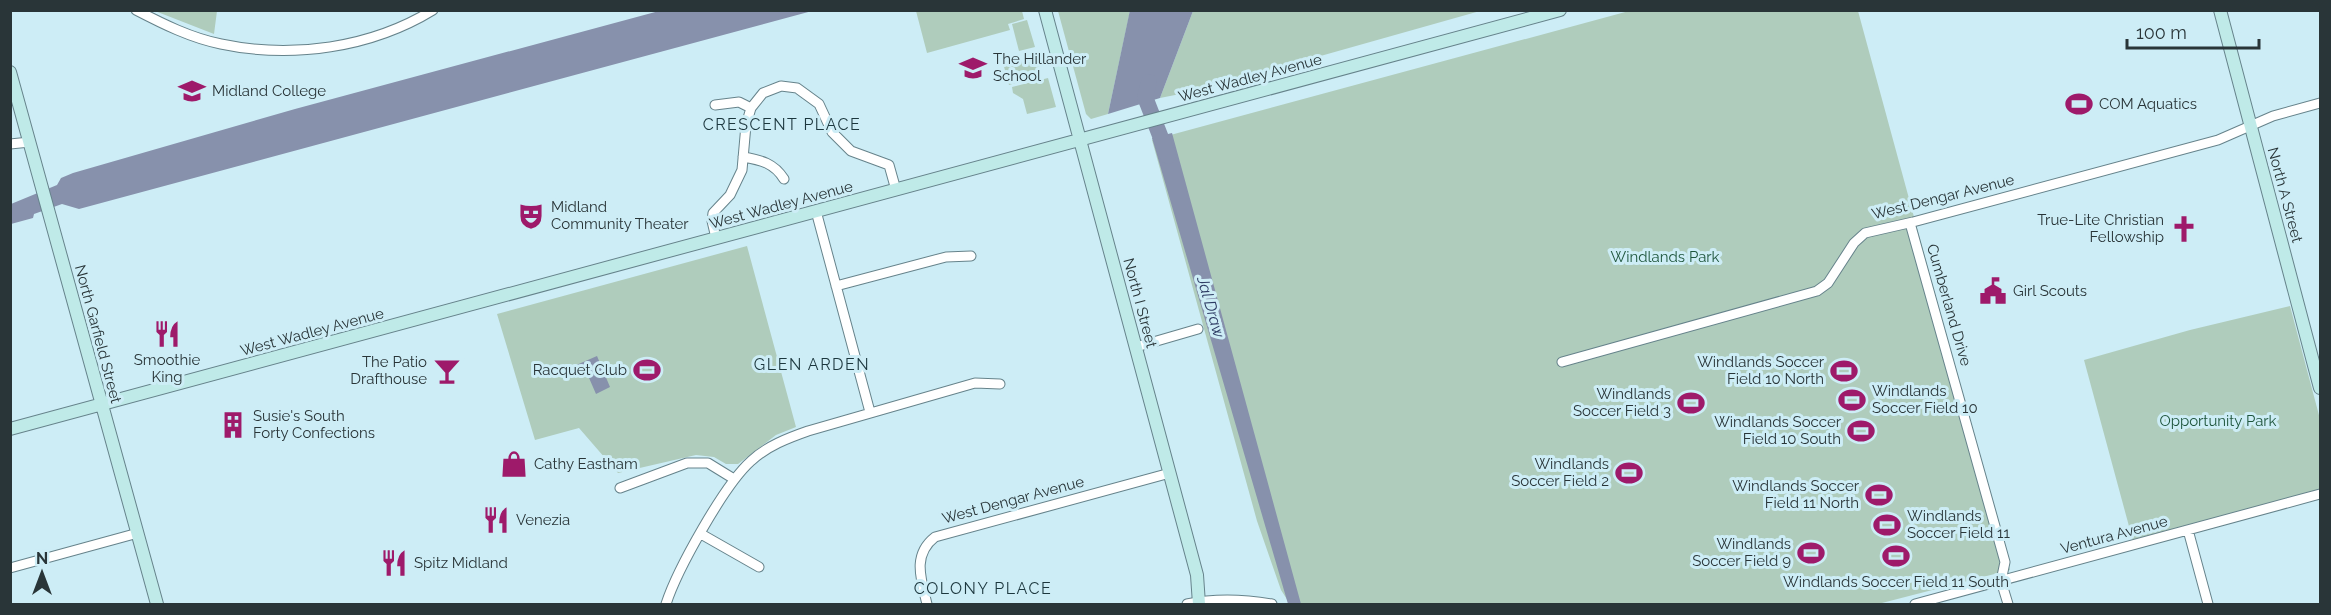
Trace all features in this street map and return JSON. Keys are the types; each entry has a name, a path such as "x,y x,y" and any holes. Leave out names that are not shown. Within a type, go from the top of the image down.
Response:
{"main road":[{"name":"North I Street","path":"1045,10 1197,575 1195,604"},
{"name":"West Wadley Avenue","path":"10,429 1560,10"},
{"name":"North A Street","path":"2220,10 2320,388"},
{"name":"North Garfield Street","path":"10,72 157,604"}],"street":[{"path":"136,10 171,28 220,44 278,51 322,48 366,40 385,34 433,10"},
{"path":"716,238 712,213 730,195 742,170 746,125 751,108 763,93 781,86 796,88 819,104 832,132 851,151 889,165 896,190"},
{"path":"715,105 739,102 751,108"},
{"name":"West Dengar Avenue","path":"1562,362 1817,291 1828,284 1854,243 1865,232 1910,223 2218,140 2273,116 2320,103"},
{"path":"10,144 30,142"},
{"path":"743,157 763,160 778,168 784,179"},
{"path":"816,211 870,412"},
{"name":"Cumberland Drive","path":"1910,223 2005,562 2001,581 2007,604"},
{"path":"836,286 946,257 970,256"},
{"path":"1136,347 1198,329"},
{"path":"666,604 673,585 734,479 759,454 780,442 808,431 870,412 975,383 1000,384"},
{"path":"620,488 687,463 708,463 734,479"},
{"name":"West Dengar Avenue","path":"927,604 919,562 924,547 935,537 1170,474"},
{"name":"Ventura Avenue","path":"1915,604 2320,494"},
{"path":"2188,530 2208,604"},
{"path":"10,568 138,534"},
{"path":"701,534 759,567"},
{"path":"1195,604 1234,599 1272,604"}],"green space":[{"path":"155,11 217,11 214,34"},
{"path":"916,11 1022,11 1024,19 1008,24 1010,30 927,53"},
{"path":"1058,11 1130,11 1108,114 1091,119 1086,114"},
{"path":"1193,11 1480,11 1200,90 1160,98"},
{"name":"Windlands Park","path":"1629,11 1858,11 2010,570 1878,604 1290,604 1281,590 1257,521 1152,140"},
{"path":"1027,20 1035,47 1019,51 1012,24"},
{"path":"1036,54 1041,72 1039,76 1009,85 1003,63"},
{"path":"1048,78 1056,107 1027,114 1023,99 1013,93 1012,87"},
{"name":"Racquet Club","path":"747,246 796,427 776,435 738,464 726,464 714,457 696,455 618,473 579,428 535,440 497,314"},
{"name":"Opportunity Park","path":"2290,306 2320,419 2320,491 2133,541 2084,360 2190,330"}],"water":[{"path":"1130,10 1193,11 1160,98 1108,114"},
{"path":"659,11 812,11 79,209 62,204 34,214 33,218 11,224 11,204 57,185 61,178 73,173 295,109"},
{"path":"1172,133 1301,604 1288,604 1152,138"},
{"path":"597,356 610,387 596,394 586,371 577,375 574,366"}],"waterway":[{"name":"Jal Draw","path":"1149,82 1145,97 1168,156"}],"place":[{"name":"The Hillander School","path":"973,68"},
{"name":"Midland College","path":"192,91"},
{"name":"COM Aquatics","path":"2079,104"},
{"name":"Midland Community Theater","path":"531,216"},
{"name":"True-Lite Christian Fellowship","path":"2184,229"},
{"name":"Girl Scouts","path":"1993,291"},
{"name":"Smoothie King","path":"167,334"},
{"name":"Racquet Club","path":"647,370"},
{"name":"The Patio Drafthouse","path":"447,371"},
{"name":"Windlands Soccer Field 10 North","path":"1844,371"},
{"name":"Windlands Soccer Field 10","path":"1852,400"},
{"name":"Windlands Soccer Field 3","path":"1691,403"},
{"name":"Susie's South Forty Confections","path":"233,425"},
{"name":"Windlands Soccer Field 10 South","path":"1861,431"},
{"name":"Cathy Eastham","path":"514,464"},
{"name":"Windlands Soccer Field 2","path":"1629,473"},
{"name":"Windlands Soccer Field 11 North","path":"1879,495"},
{"name":"Venezia","path":"496,520"},
{"name":"Windlands Soccer Field 11","path":"1887,525"},
{"name":"Windlands Soccer Field 9","path":"1811,553"},
{"name":"Windlands Soccer Field 11 South","path":"1896,556"},
{"name":"Spitz Midland","path":"394,563"}],"district":[{"name":"CRESCENT PLACE","path":"782,124"},
{"name":"GLEN ARDEN","path":"812,364"},
{"name":"COLONY PLACE","path":"983,588"}]}
